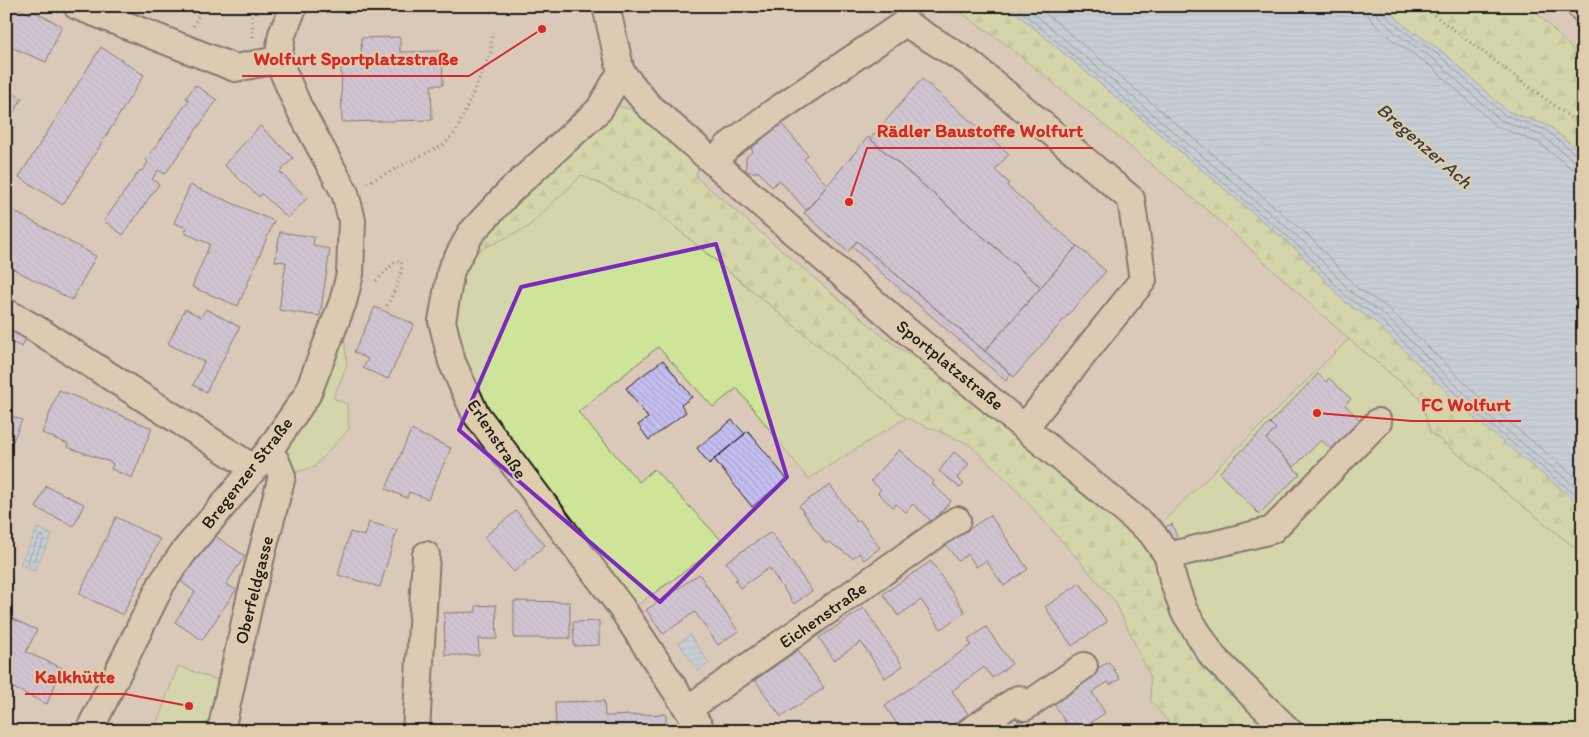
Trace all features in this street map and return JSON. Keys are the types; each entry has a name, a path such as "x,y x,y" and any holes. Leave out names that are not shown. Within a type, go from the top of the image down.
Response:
{"street":[{"path":"78,6 235,68 278,60 282,34 294,6"},
{"name":"Sportplatzstraße","path":"606,6 621,72 648,105 907,331 1151,532 1168,556 1173,580 1184,611 1213,657 1289,731"},
{"path":"1580,6 1583,9"},
{"path":"714,162 727,147 774,112 905,23 968,62 1131,199 1144,280 1025,427"},
{"name":"Bregenzer Straße","path":"89,731 162,583 183,553 261,460 310,386 342,302 350,274 352,220 345,193 298,106 278,60"},
{"name":"Erlenstraße","path":"621,72 599,110 510,191 471,233 451,270 442,321 452,362 475,412 621,606 702,731"},
{"path":"6,312 261,460"},
{"path":"1168,556 1272,530 1378,422"},
{"name":"Oberfeldgasse","path":"220,731 250,600 282,476 276,461 261,460"},
{"name":"Eichenstraße","path":"688,709 957,520"},
{"path":"416,731 426,555"},
{"path":"970,731 1018,698 1025,707 1084,666"}],"path":[{"path":"252,6 253,48"},
{"path":"1422,6 1572,118 1583,123"},
{"path":"360,187 444,145 456,132 491,52 492,32"},
{"path":"372,278 375,281 396,261 401,261 402,265 396,284 386,308"}],"highlighted area":[{"path":"716,244 787,477 660,602 459,430 521,287"}],"green space":[{"path":"952,6 1008,6 1298,251 1345,302 1374,321 1532,465 1583,507 1583,554 1430,432 1421,399 1349,339 1214,216 1008,46"},
{"path":"1384,6 1530,6 1583,60 1583,154 1549,126 1507,111 1443,52 1405,26"},
{"path":"601,103 636,110 699,161 696,177 881,335 908,354 917,341 1151,533 1170,580 1286,731 1176,731 1151,701 1150,676 1115,601 1011,484 969,444 906,418 657,212 582,175 528,227 474,253 472,234"},
{"path":"582,175 657,212 906,418 808,479 737,388 713,407 658,347 578,412 639,482 654,469 724,543 628,612 453,361 453,271 462,259"},
{"path":"344,334 347,365 333,398 347,404 349,429 314,467 289,474 280,454"},
{"path":"1349,339 1421,399 1430,432 1583,554 1583,731 1286,731 1206,654 1151,533"},
{"path":"178,666 220,681 210,731 154,731"}],"water":[{"name":"Bregenzer Ach","path":"1008,6 1384,6 1405,26 1443,52 1507,111 1549,126 1583,154 1583,507 1469,414 1374,321 1345,302 1298,251"},
{"path":"38,528 52,535 34,571 20,564"},
{"path":"690,635 709,663 698,671 679,643"}],"building":[{"path":"6,6 13,6 30,14 31,10 62,26 46,62 6,45"},
{"path":"168,6 196,6 194,13"},
{"path":"400,37 400,52 442,51 443,85 431,85 432,120 342,122 341,64 362,63 361,38"},
{"path":"101,47 144,75 63,205 19,177"},
{"path":"922,79 1009,154 995,170 1009,183 1007,186 1077,246 1041,287 870,139"},
{"path":"195,85 217,100 165,174 158,170 152,179 159,184 123,235 104,221 140,170 142,171 148,162 146,160 189,100 186,98"},
{"path":"6,90 22,98 6,127"},
{"path":"781,123 808,155 804,159 827,185 807,211 779,180 772,187 759,172 746,172 746,157 753,151 751,149"},
{"path":"260,126 293,158 280,172 307,198 288,218 262,194 259,197 224,165"},
{"path":"868,137 1041,287 985,351 857,241 848,252 804,213"},
{"path":"190,185 274,221 238,306 192,287 210,244 184,233 187,228 174,223"},
{"path":"6,207 96,256 72,300 6,265"},
{"path":"280,232 314,237 313,246 330,249 320,316 279,310 286,262 275,261"},
{"path":"857,241 1011,374 1006,381 852,247"},
{"path":"1077,246 1106,271 1014,377 985,351"},
{"path":"375,307 414,324 388,379 363,368 368,359 354,352"},
{"path":"185,309 201,317 206,309 240,327 206,392 193,385 204,362 168,344"},
{"path":"6,323 28,333 22,347 6,340"},
{"path":"663,360 692,397 681,405 686,412 649,440 638,425 648,418 626,388"},
{"path":"1318,374 1326,382 1329,378 1351,399 1345,405 1362,422 1333,451 1321,440 1294,467 1266,439 1276,429 1270,423"},
{"path":"59,390 152,428 132,478 111,469 113,463 67,447 68,444 42,433"},
{"path":"6,414 22,420 6,457"},
{"path":"732,420 745,434 709,464 697,448"},
{"path":"1270,423 1276,429 1266,439 1300,474 1259,514 1219,473"},
{"path":"411,430 451,448 428,499 409,492 407,498 386,489"},
{"path":"748,431 787,479 752,507 714,459"},
{"path":"899,450 934,481 932,484 951,501 932,522 913,504 906,512 896,504 893,507 878,493 881,489 871,481"},
{"path":"954,452 969,464 957,478 964,484 960,488 939,471"},
{"path":"830,485 857,522 860,520 880,548 864,560 859,553 853,558 829,542 826,544 799,506"},
{"path":"46,486 84,504 74,526 36,508"},
{"path":"516,511 545,545 514,572 484,537"},
{"path":"990,515 1028,569 1004,586 986,561 976,567 968,554 958,561 946,545"},
{"path":"116,517 160,539 123,615 79,594"},
{"path":"369,522 397,530 380,587 338,575 350,532 365,536"},
{"path":"1172,524 1177,537 1165,542 1160,529"},
{"path":"771,532 812,591 794,604 769,568 740,588 735,580 738,579 726,562"},
{"path":"212,534 245,556 226,584 236,590 202,640 175,622 195,592 180,581"},
{"path":"931,561 965,612 941,629 921,600 898,616 883,594"},
{"path":"699,574 738,631 718,645 695,612 663,634 646,610"},
{"path":"1080,583 1107,622 1072,646 1045,607"},
{"path":"514,601 570,602 570,638 514,638"},
{"path":"496,605 497,639 478,639 479,655 445,655 444,613 476,612 476,606"},
{"path":"864,608 903,666 885,678 861,642 834,660 819,638"},
{"path":"6,616 37,630 26,652 62,668 47,704 9,686 6,693"},
{"path":"599,621 599,645 574,646 573,622"},
{"path":"986,627 1012,664 992,678 984,667 952,691 968,714 945,731 902,731 885,706 971,645 968,640"},
{"path":"798,650 824,688 781,717 755,680"},
{"path":"1109,662 1120,679 1110,685 1108,682 1092,692 1105,713 1078,731 1071,731 1048,695"},
{"path":"604,701 605,716 666,714 666,728 556,730 555,702"},
{"path":"1014,716 1026,731 994,731"}],"place":[{"name":"Wolfurt Sportplatzstraße","path":"542,29"},
{"name":"Rädler Baustoffe Wolfurt","path":"849,202"},
{"name":"FC Wolfurt","path":"1317,413"},
{"name":"Kalkhütte","path":"189,706"}]}
